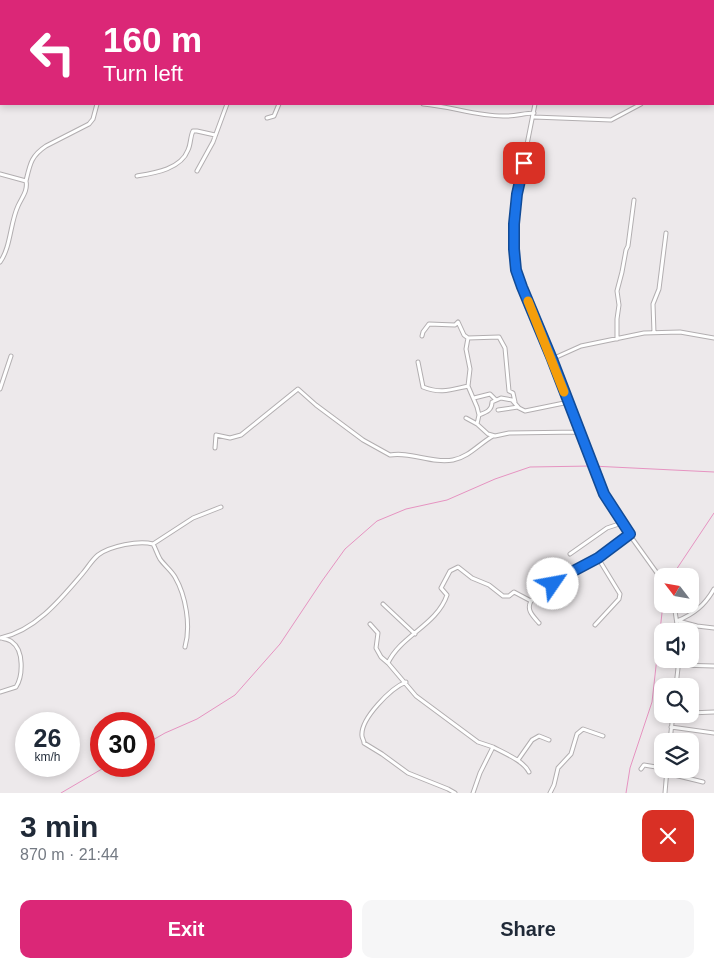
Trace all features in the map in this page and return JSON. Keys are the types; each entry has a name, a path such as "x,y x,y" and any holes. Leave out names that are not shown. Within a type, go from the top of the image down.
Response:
{"street":[{"path":"0,262 5,252 17,208 26,191 29,165 39,150 90,124 97,105"},
{"path":"197,171 208,153 227,105"},
{"path":"267,118 274,116 279,105"},
{"path":"430,105 503,116 524,113 611,120 639,105"},
{"path":"535,105 517,194 514,249 516,270 604,494 654,568"},
{"path":"137,176 166,169 182,160 188,152 193,131 215,136"},
{"path":"0,174 26,181"},
{"path":"618,339 617,319 619,305 616,291 628,246 634,200"},
{"path":"654,333 653,304 659,289 666,232"},
{"path":"422,336 429,324 455,325 458,322 464,335 468,338 499,337 505,348 509,391 513,393 515,402 520,410 531,411 569,402"},
{"path":"552,359 581,346 644,333 680,332 714,337"},
{"path":"468,338 466,349 470,369 468,386 479,415 477,424"},
{"path":"0,389 11,356"},
{"path":"418,362 423,388 435,392 468,386"},
{"path":"215,448 216,435 230,438 241,435 298,389 363,440 390,455 398,453 423,459 454,460 480,447 484,441 493,436 509,433 580,432"},
{"path":"474,398 490,394 495,400"},
{"path":"479,415 489,411 495,400 501,398 515,402"},
{"path":"498,410 518,407"},
{"path":"466,418 493,436"},
{"path":"153,544 192,518 221,507"},
{"path":"570,554 607,528 622,523"},
{"path":"539,623 530,611 529,605 531,601 564,576 598,558 630,534"},
{"path":"0,638 22,631 37,619 59,600 100,554 137,542 147,542 153,544 160,560 175,578 181,591 188,631 185,647"},
{"path":"595,625 619,599 620,594 598,558"},
{"path":"388,663 399,647 424,627 446,599 447,595 441,588 450,572 458,567 472,578 489,585 503,596 509,596 514,592 531,601"},
{"path":"678,621 689,616 706,603 714,589"},
{"path":"383,604 415,634"},
{"path":"676,613 678,621"},
{"path":"678,621 714,628"},
{"path":"370,624 378,634 376,648 381,657 406,682 416,696 478,742 493,747 518,760 526,766 529,772"},
{"path":"0,638 10,640 15,645 21,660 22,673 16,687 0,692"},
{"path":"699,666 714,666"},
{"path":"406,682 393,689 372,710 362,733 364,743 408,774 455,793"},
{"path":"699,713 714,712"},
{"path":"671,733 672,723"},
{"path":"672,727 714,733"},
{"path":"550,793 558,768 571,754 577,734 583,729 602,736"},
{"path":"518,760 532,740 539,736 549,740"},
{"path":"473,793 480,773 493,747"},
{"path":"641,769 644,765 654,767"},
{"path":"665,793 666,778"},
{"path":"690,778 703,782"}],"waterway":[{"path":"155,739 197,719 235,695 280,644 345,549 377,521 406,509 447,500 495,479 530,467 592,466 714,472"},
{"path":"677,568 714,513"},
{"path":"626,793 630,768 652,702 662,613"},
{"path":"61,793 90,776"}],"slow traffic":[{"path":"528,301 564,392"}],"route":[{"path":"524,163 517,194 513,236 516,270 604,494 630,534 598,558 553,584"}]}
